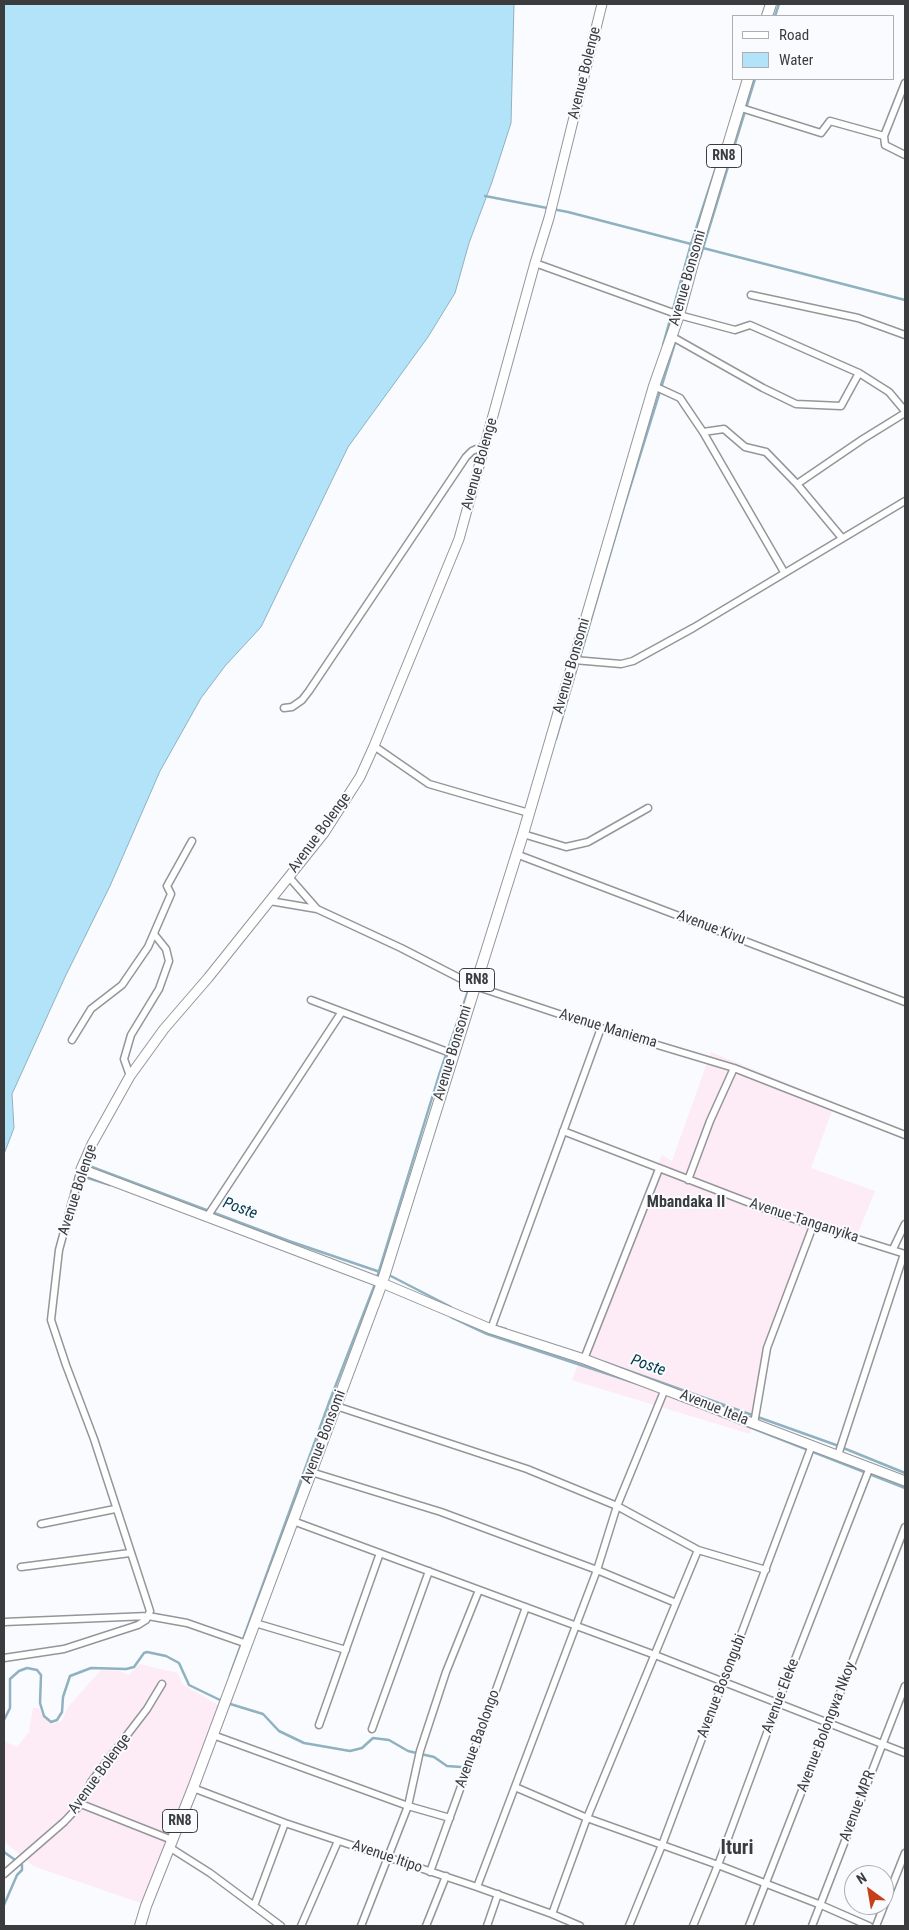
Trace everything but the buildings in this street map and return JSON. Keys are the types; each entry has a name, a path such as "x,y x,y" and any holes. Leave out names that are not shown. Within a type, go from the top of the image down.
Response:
{"main road":[{"name":"Avenue Bonsomi","path":"140,1926 382,1282 523,834 654,386 679,314 738,107 748,80"}],"street":[{"name":"Avenue Bolenge","path":"148,1616 150,1612 94,1439 51,1320 59,1250 81,1169 92,1144 130,1076 164,1029 324,833 360,777 374,746 459,539 549,218 602,4"},
{"path":"905,83 884,136 885,145 905,155"},
{"path":"738,107 821,133 830,121 884,136"},
{"path":"535,263 679,314 735,330 750,325 859,372 889,392 905,412 797,484"},
{"path":"751,295 858,318 905,335"},
{"path":"672,336 763,388 796,404 841,406 859,372"},
{"path":"654,386 680,398 703,432 784,572"},
{"path":"703,432 724,429 745,447 766,452 797,484 842,538"},
{"path":"284,708 297,703 309,691 466,457 472,450 486,445"},
{"path":"574,660 621,664 634,661 693,628 905,501"},
{"path":"374,746 429,784 529,813"},
{"path":"523,834 566,847 588,842 648,808"},
{"path":"72,1040 92,1009 122,984 148,947 171,894 167,886 192,840"},
{"name":"Avenue Kivu","path":"516,854 905,1002"},
{"path":"288,877 317,909"},
{"path":"270,901 317,909"},
{"name":"Avenue Maniema","path":"317,909 475,986 601,1028 734,1068 905,1135"},
{"path":"130,1076 124,1060 130,1035 158,989 169,961 166,949 154,934"},
{"path":"311,1000 453,1054"},
{"path":"207,1217 341,1013"},
{"path":"492,1329 601,1028"},
{"path":"688,1180 710,1120 734,1068"},
{"name":"Avenue Tanganyika","path":"564,1131 659,1169 813,1226 905,1254"},
{"name":"Avenue Itela","path":"81,1169 382,1282 492,1329 584,1359 905,1481"},
{"path":"584,1359 659,1169"},
{"path":"893,1249 905,1224"},
{"path":"754,1424 767,1348 813,1226"},
{"path":"838,1455 905,1254"},
{"path":"477,1887 597,1570 617,1506 665,1389"},
{"path":"336,1406 526,1469 617,1506 698,1550 766,1570"},
{"name":"Avenue Bosongubi","path":"629,1926 662,1845 812,1445"},
{"name":"Avenue Eleke","path":"693,1926 870,1467"},
{"path":"311,1472 441,1512 597,1570 676,1603"},
{"path":"41,1524 116,1509"},
{"path":"293,1521 655,1655 905,1753"},
{"name":"Avenue Bolongwa Nkoy","path":"749,1926 905,1527"},
{"path":"552,1914 586,1818 698,1550"},
{"path":"21,1567 130,1553"},
{"path":"319,1725 380,1553"},
{"path":"372,1729 429,1571"},
{"path":"362,1926 408,1806 420,1752 446,1672 458,1647 479,1590"},
{"name":"Avenue Baolongo","path":"430,1872 526,1607"},
{"path":"4,1622 148,1616 187,1622 247,1644"},
{"path":"4,1658 64,1649 138,1625 146,1620 148,1616"},
{"path":"255,1623 346,1650"},
{"name":"Avenue Bolenge","path":"4,1874 64,1822 81,1804 91,1782 147,1709 162,1684"},
{"name":"Avenue MPR","path":"812,1926 905,1686"},
{"path":"213,1735 408,1806 450,1818"},
{"path":"515,1787 586,1818 766,1883 869,1926"},
{"name":"Avenue Itipo","path":"193,1788 285,1823 498,1894 552,1914 566,1923 580,1926"},
{"path":"81,1804 171,1844 281,1926"},
{"path":"254,1906 285,1823"},
{"path":"301,1926 338,1841"},
{"path":"876,1926 905,1853"},
{"path":"426,1926 446,1876"},
{"path":"487,1926 498,1894"}],"shaded area":[{"path":"711,1052 835,1103 811,1168 875,1191 855,1240 813,1231 768,1349 750,1434 572,1380 662,1155 672,1161"},
{"path":"139,1664 178,1673 182,1684 218,1705 144,1904 33,1866 4,1841 4,1741 17,1747 29,1732 33,1708 39,1708 43,1716 52,1724 62,1721 68,1707 101,1670 119,1671 129,1675"}],"water":[{"path":"4,4 514,4 511,123 492,182 469,243 455,293 428,337 348,447 261,627 225,666 201,698 160,771 110,886 65,977 12,1094 14,1128 4,1154"}],"waterway":[{"path":"775,15 779,4"},
{"path":"700,258 755,80"},
{"path":"663,345 691,244 718,161"},
{"path":"485,196 568,212 691,244"},
{"path":"703,248 905,300"},
{"path":"556,739 624,507 676,340"},
{"path":"230,1675 330,1400 375,1284 439,1075 477,965"},
{"name":"Poste","path":"92,1167 289,1241 380,1272"},
{"path":"88,1178 110,1185"},
{"name":"Poste","path":"387,1274 451,1307"},
{"path":"451,1317 487,1334 638,1384"},
{"name":"Poste","path":"492,1325 506,1329"},
{"name":"Poste","path":"604,1362 836,1445 905,1473"},
{"path":"706,1410 905,1488"},
{"path":"4,1720 10,1708 10,1679 19,1671 27,1668 37,1670 41,1675 40,1703 44,1716 51,1722 57,1720 62,1712 63,1697 70,1676 91,1668 126,1669 134,1667 144,1653 147,1652 166,1656 179,1663 189,1685 222,1701"},
{"path":"227,1703 263,1714 279,1731 304,1743 350,1751 362,1748 373,1738 389,1740 408,1751 434,1757 447,1766 461,1767"},
{"path":"4,1852 22,1865 22,1870 17,1875 4,1905"}],"district":[{"name":"Mbandaka II","path":"686,1203"},
{"name":"Ituri","path":"737,1849"}]}
